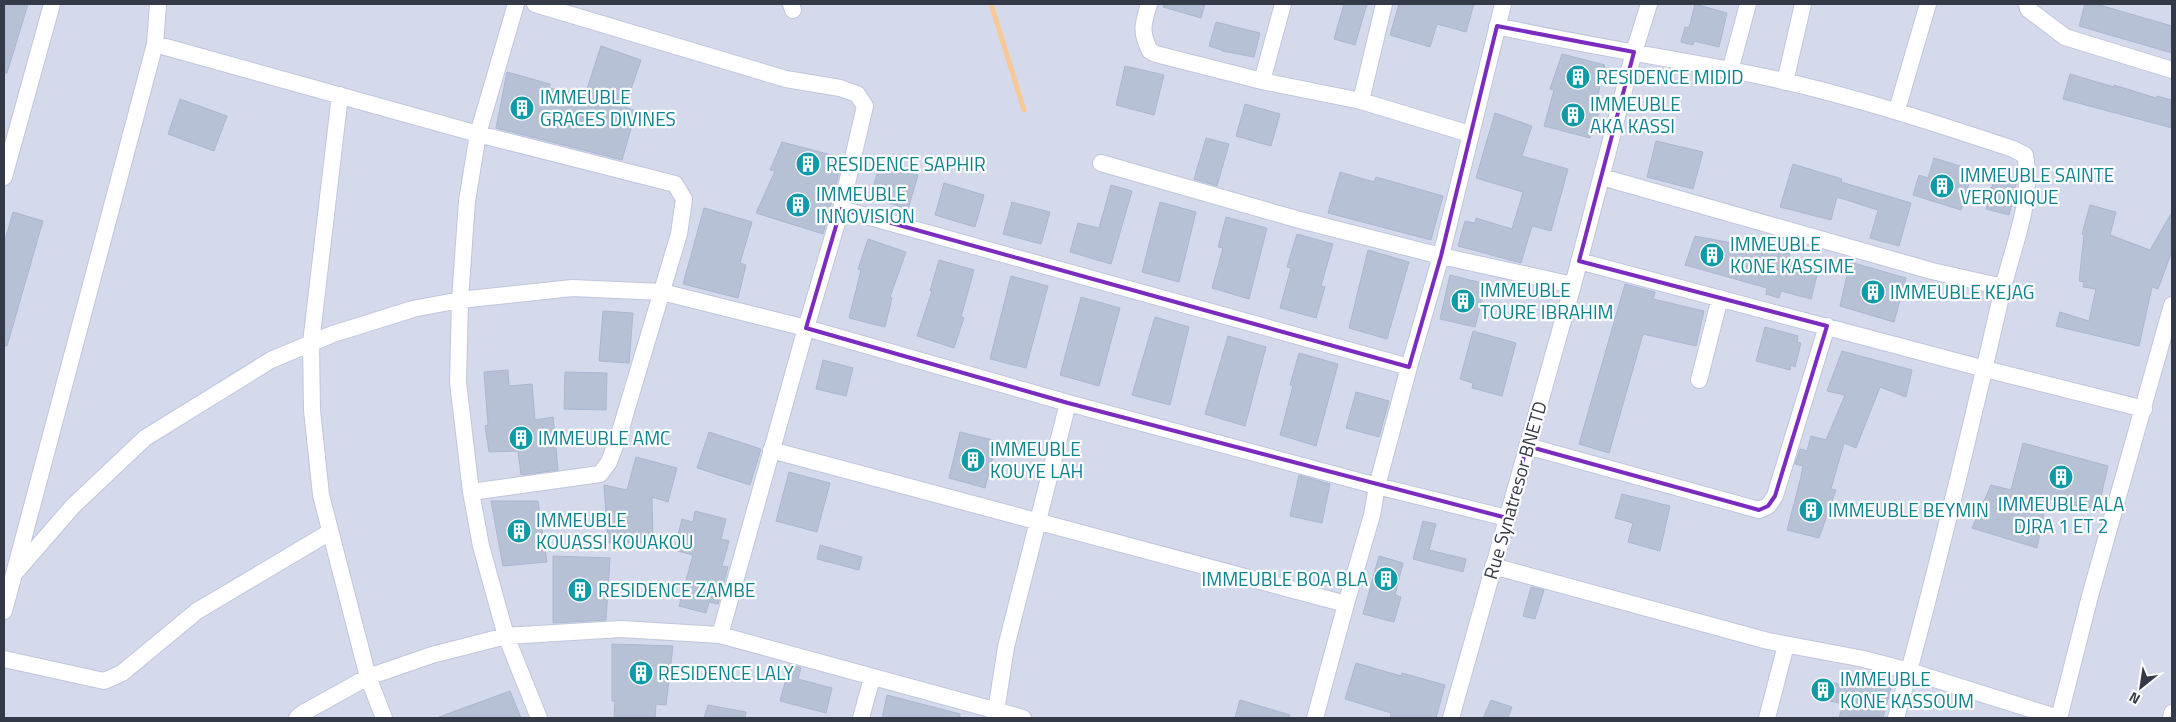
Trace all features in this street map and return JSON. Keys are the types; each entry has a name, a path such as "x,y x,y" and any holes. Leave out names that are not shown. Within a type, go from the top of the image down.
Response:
{"street":[{"path":"4,177 52,4"},
{"path":"4,611 155,44 158,4"},
{"path":"516,4 478,134 467,201 460,300 458,382 471,492 481,546 506,636 538,718"},
{"path":"535,4 786,79 840,88 857,94 865,106 842,209 771,450 720,635"},
{"path":"1149,4 1142,28 1144,39 1150,51 1262,81 1360,100 1470,134"},
{"path":"1262,81 1284,4"},
{"path":"1360,100 1384,4"},
{"path":"1315,718 1372,515 1377,486 1409,367 1441,256 1504,4"},
{"name":"Rue Synatresor BNETD","path":"1451,718 1573,285 1634,52 1650,4"},
{"path":"1730,71 1748,4"},
{"path":"1784,82 1803,4"},
{"path":"1897,110 1928,4"},
{"path":"2027,4 2028,8 2065,37 2172,70"},
{"path":"1497,26 1549,38 1634,52 1784,82 1897,110 2013,149 2025,155 2028,170 2024,205 2003,287 1986,369 1896,718"},
{"path":"155,44 478,134 675,184 684,199 679,234 619,435 609,462 600,474 471,492"},
{"path":"340,95 311,343 312,410 321,495 368,677 384,718"},
{"path":"1101,163 1296,219 1441,256 1573,285"},
{"path":"1602,177 1932,271 2003,287"},
{"path":"842,209 1409,367"},
{"path":"1579,261 2144,409"},
{"path":"14,574 73,506 145,438 271,360 333,334 413,309 460,300 572,288 662,292 806,328 1068,403 1377,486 1507,518"},
{"path":"1699,380 1720,298"},
{"path":"1493,566 1624,603 1786,645 1864,659 1909,670 2059,718 2090,596 2172,305"},
{"path":"1527,446 1759,510 1768,506 1775,496 1827,326"},
{"path":"996,715 1006,647 1068,403"},
{"path":"771,450 1346,604"},
{"path":"4,659 104,681 122,673 197,611 330,532"},
{"path":"297,718 368,677 432,655 506,636 621,629 720,635 996,715 1023,718"},
{"path":"1767,718 1786,645"},
{"path":"861,718 872,678"},
{"path":"2171,718 2172,713"}],"highlighted area":[{"path":"1497,26 1634,52 1579,261 1827,326 1775,496 1768,506 1759,510 1527,446 1507,518 1068,403 806,328 841,209 1409,367 1441,256"}],"shaded area":[{"path":"4,4 2172,4 2172,718 4,718"}],"building":[{"path":"4,4 28,4 7,73 4,73"},
{"path":"1164,4 1205,4 1201,18 1163,7"},
{"path":"1344,4 1367,4 1355,45 1334,39"},
{"path":"1399,4 1474,4 1466,32 1437,24 1430,47 1390,35"},
{"path":"1695,4 1727,13 1719,47 1694,41 1693,45 1681,42 1685,27 1689,28"},
{"path":"2085,4 2096,4 2172,26 2172,53 2079,26"},
{"path":"1216,22 1260,33 1254,57 1222,51 1209,46"},
{"path":"601,46 641,60 625,107 636,111 622,160 496,128 507,72 550,84 549,88 585,95"},
{"path":"1562,54 1605,65 1596,103 1602,104 1590,138 1544,126 1554,90 1550,89"},
{"path":"1125,66 1164,75 1154,115 1116,105"},
{"path":"2070,74 2156,98 2157,96 2172,100 2172,128 2063,99"},
{"path":"180,99 227,116 214,151 168,134"},
{"path":"1245,104 1280,114 1271,146 1236,136"},
{"path":"1495,113 1532,126 1522,156 1568,169 1551,231 1532,226 1521,263 1458,246 1465,221 1475,223 1476,218 1512,229 1523,192 1476,178"},
{"path":"1206,138 1229,144 1217,186 1194,179"},
{"path":"1656,141 1703,152 1693,189 1647,177"},
{"path":"782,142 843,158 823,234 756,213 775,171 770,170"},
{"name":"IMMEUBLE SAINTE VERONIQUE","path":"1934,158 1973,170 1961,210 1913,195 1919,175 1928,178"},
{"path":"880,164 918,175 908,209 870,197"},
{"path":"1793,164 1842,179 1841,182 1911,203 1899,246 1870,238 1878,210 1837,197 1831,220 1780,207"},
{"path":"1340,172 1374,182 1376,177 1443,196 1431,240 1328,213"},
{"path":"1995,175 2017,181 2009,215 1986,209"},
{"path":"944,183 984,195 975,227 935,215"},
{"path":"1111,185 1132,191 1111,264 1070,252 1078,223 1099,228"},
{"path":"1012,202 1050,212 1041,244 1003,234"},
{"path":"1160,202 1196,212 1179,282 1142,272"},
{"path":"2090,205 2116,212 2110,235 2150,250 2172,212 2172,251 2158,289 2152,287 2139,346 2056,326 2060,312 2089,321 2096,289 2083,287 2084,282 2079,281 2084,235 2082,234"},
{"path":"704,208 752,222 740,263 746,265 738,298 683,284"},
{"path":"13,212 43,221 7,346 4,346 4,244"},
{"path":"1226,217 1267,228 1249,299 1212,288 1223,248 1218,247"},
{"path":"1297,234 1333,244 1321,286 1325,287 1316,318 1280,308 1291,268 1287,267"},
{"path":"1695,236 1743,245 1744,242 1790,254 1789,259 1819,267 1811,299 1781,291 1779,298 1766,294 1767,288 1685,265"},
{"path":"868,239 906,252 890,297 892,298 885,327 849,318 861,270 858,269"},
{"path":"1368,250 1409,262 1387,339 1349,328"},
{"path":"939,260 974,270 961,317 964,318 954,348 917,336 932,291 930,291"},
{"name":"IMMEUBLE KEJAG","path":"1850,262 1906,278 1894,322 1840,306"},
{"name":"IMMEUBLE TOURE IBRAHIM","path":"1450,275 1486,284 1475,327 1440,319"},
{"path":"1011,276 1048,286 1026,368 990,359"},
{"path":"1625,284 1655,292 1653,299 1704,311 1696,346 1643,334 1609,453 1579,444"},
{"path":"1081,297 1120,308 1099,386 1060,375"},
{"path":"603,311 633,313 629,363 599,361"},
{"path":"1155,317 1189,327 1170,405 1132,395"},
{"path":"1765,327 1798,336 1797,342 1801,343 1795,367 1791,365 1790,370 1756,361"},
{"path":"1473,331 1516,343 1502,396 1472,388 1473,383 1460,379"},
{"path":"1228,336 1266,347 1245,426 1205,414"},
{"path":"1842,351 1912,370 1906,397 1880,387 1856,448 1844,443 1831,489 1836,490 1819,538 1787,530 1803,466 1795,464 1800,449 1807,451 1811,436 1826,440 1845,395 1827,391"},
{"path":"1299,353 1338,364 1316,446 1280,435 1293,386 1290,385"},
{"path":"823,360 853,368 846,396 816,389"},
{"path":"508,370 509,386 532,384 535,420 553,417 558,470 521,475 518,451 489,452 485,426 488,425 484,372"},
{"path":"565,372 607,373 606,410 564,409"},
{"path":"1356,392 1389,401 1379,437 1346,428"},
{"path":"709,432 761,449 750,485 697,468"},
{"name":"IMMEUBLE KOUYE LAH","path":"960,432 997,441 985,488 949,478"},
{"path":"2023,443 2108,466 2098,509 2047,498 2037,548 1972,528 1991,485 2011,490"},
{"path":"636,457 677,468 668,502 652,497 653,542 608,543 604,485 627,490"},
{"path":"789,472 830,483 817,532 776,521"},
{"path":"1299,475 1330,484 1322,523 1290,516"},
{"path":"1622,494 1670,506 1660,551 1628,542 1633,523 1615,518"},
{"name":"IMMEUBLE KOUASSI KOUAKOU","path":"491,501 538,501 547,562 503,566"},
{"path":"695,511 726,519 721,539 729,541 722,566 728,567 718,604 709,602 706,613 679,606 693,555 674,550 682,519 693,522"},
{"path":"1423,521 1436,524 1429,550 1466,559 1463,572 1413,559"},
{"path":"820,545 862,557 859,570 817,559"},
{"name":"RESIDENCE ZAMBE","path":"553,556 610,558 606,620 553,623"},
{"name":"IMMEUBLE BOA BLA","path":"1379,556 1403,563 1395,595 1401,597 1394,622 1363,614"},
{"path":"1531,587 1544,590 1535,619 1523,616"},
{"name":"RESIDENCE LALY","path":"612,644 673,646 666,705 656,704 655,718 614,718 615,701 612,701"},
{"path":"1356,663 1401,676 1402,673 1445,685 1436,718 1390,718 1391,713 1345,699"},
{"path":"790,664 801,668 798,679 832,688 826,713 780,701"},
{"path":"1851,674 1892,684 1883,718 1839,718 1843,704 1812,697 1817,679 1847,686"},
{"path":"510,691 521,718 439,718 439,717"},
{"path":"887,695 960,714 960,718 882,718"},
{"path":"1240,700 1290,715 1289,718 1235,718"},
{"path":"1491,700 1512,707 1508,718 1483,718"},
{"path":"708,705 746,712 745,718 704,718"}],"waterway":[{"path":"991,4 1024,110"}],"place":[{"name":"RESIDENCE MIDID","path":"1578,77"},
{"name":"IMMEUBLE GRACES DIVINES","path":"522,108"},
{"name":"IMMEUBLE AKA KASSI","path":"1573,115"},
{"name":"RESIDENCE SAPHIR","path":"808,164"},
{"name":"IMMEUBLE SAINTE VERONIQUE","path":"1942,186"},
{"name":"IMMEUBLE INNOVISION","path":"798,205"},
{"name":"IMMEUBLE KONE KASSIME","path":"1712,255"},
{"name":"IMMEUBLE KEJAG","path":"1873,292"},
{"name":"IMMEUBLE TOURE IBRAHIM","path":"1463,301"},
{"name":"IMMEUBLE AMC","path":"521,438"},
{"name":"IMMEUBLE KOUYE LAH","path":"973,460"},
{"name":"IMMEUBLE ALA DJRA 1 ET 2","path":"2061,477"},
{"name":"IMMEUBLE BEYMIN","path":"1811,510"},
{"name":"IMMEUBLE KOUASSI KOUAKOU","path":"519,531"},
{"name":"IMMEUBLE BOA BLA","path":"1386,579"},
{"name":"RESIDENCE ZAMBE","path":"580,590"},
{"name":"RESIDENCE LALY","path":"641,673"},
{"name":"IMMEUBLE KONE KASSOUM","path":"1823,690"}]}
